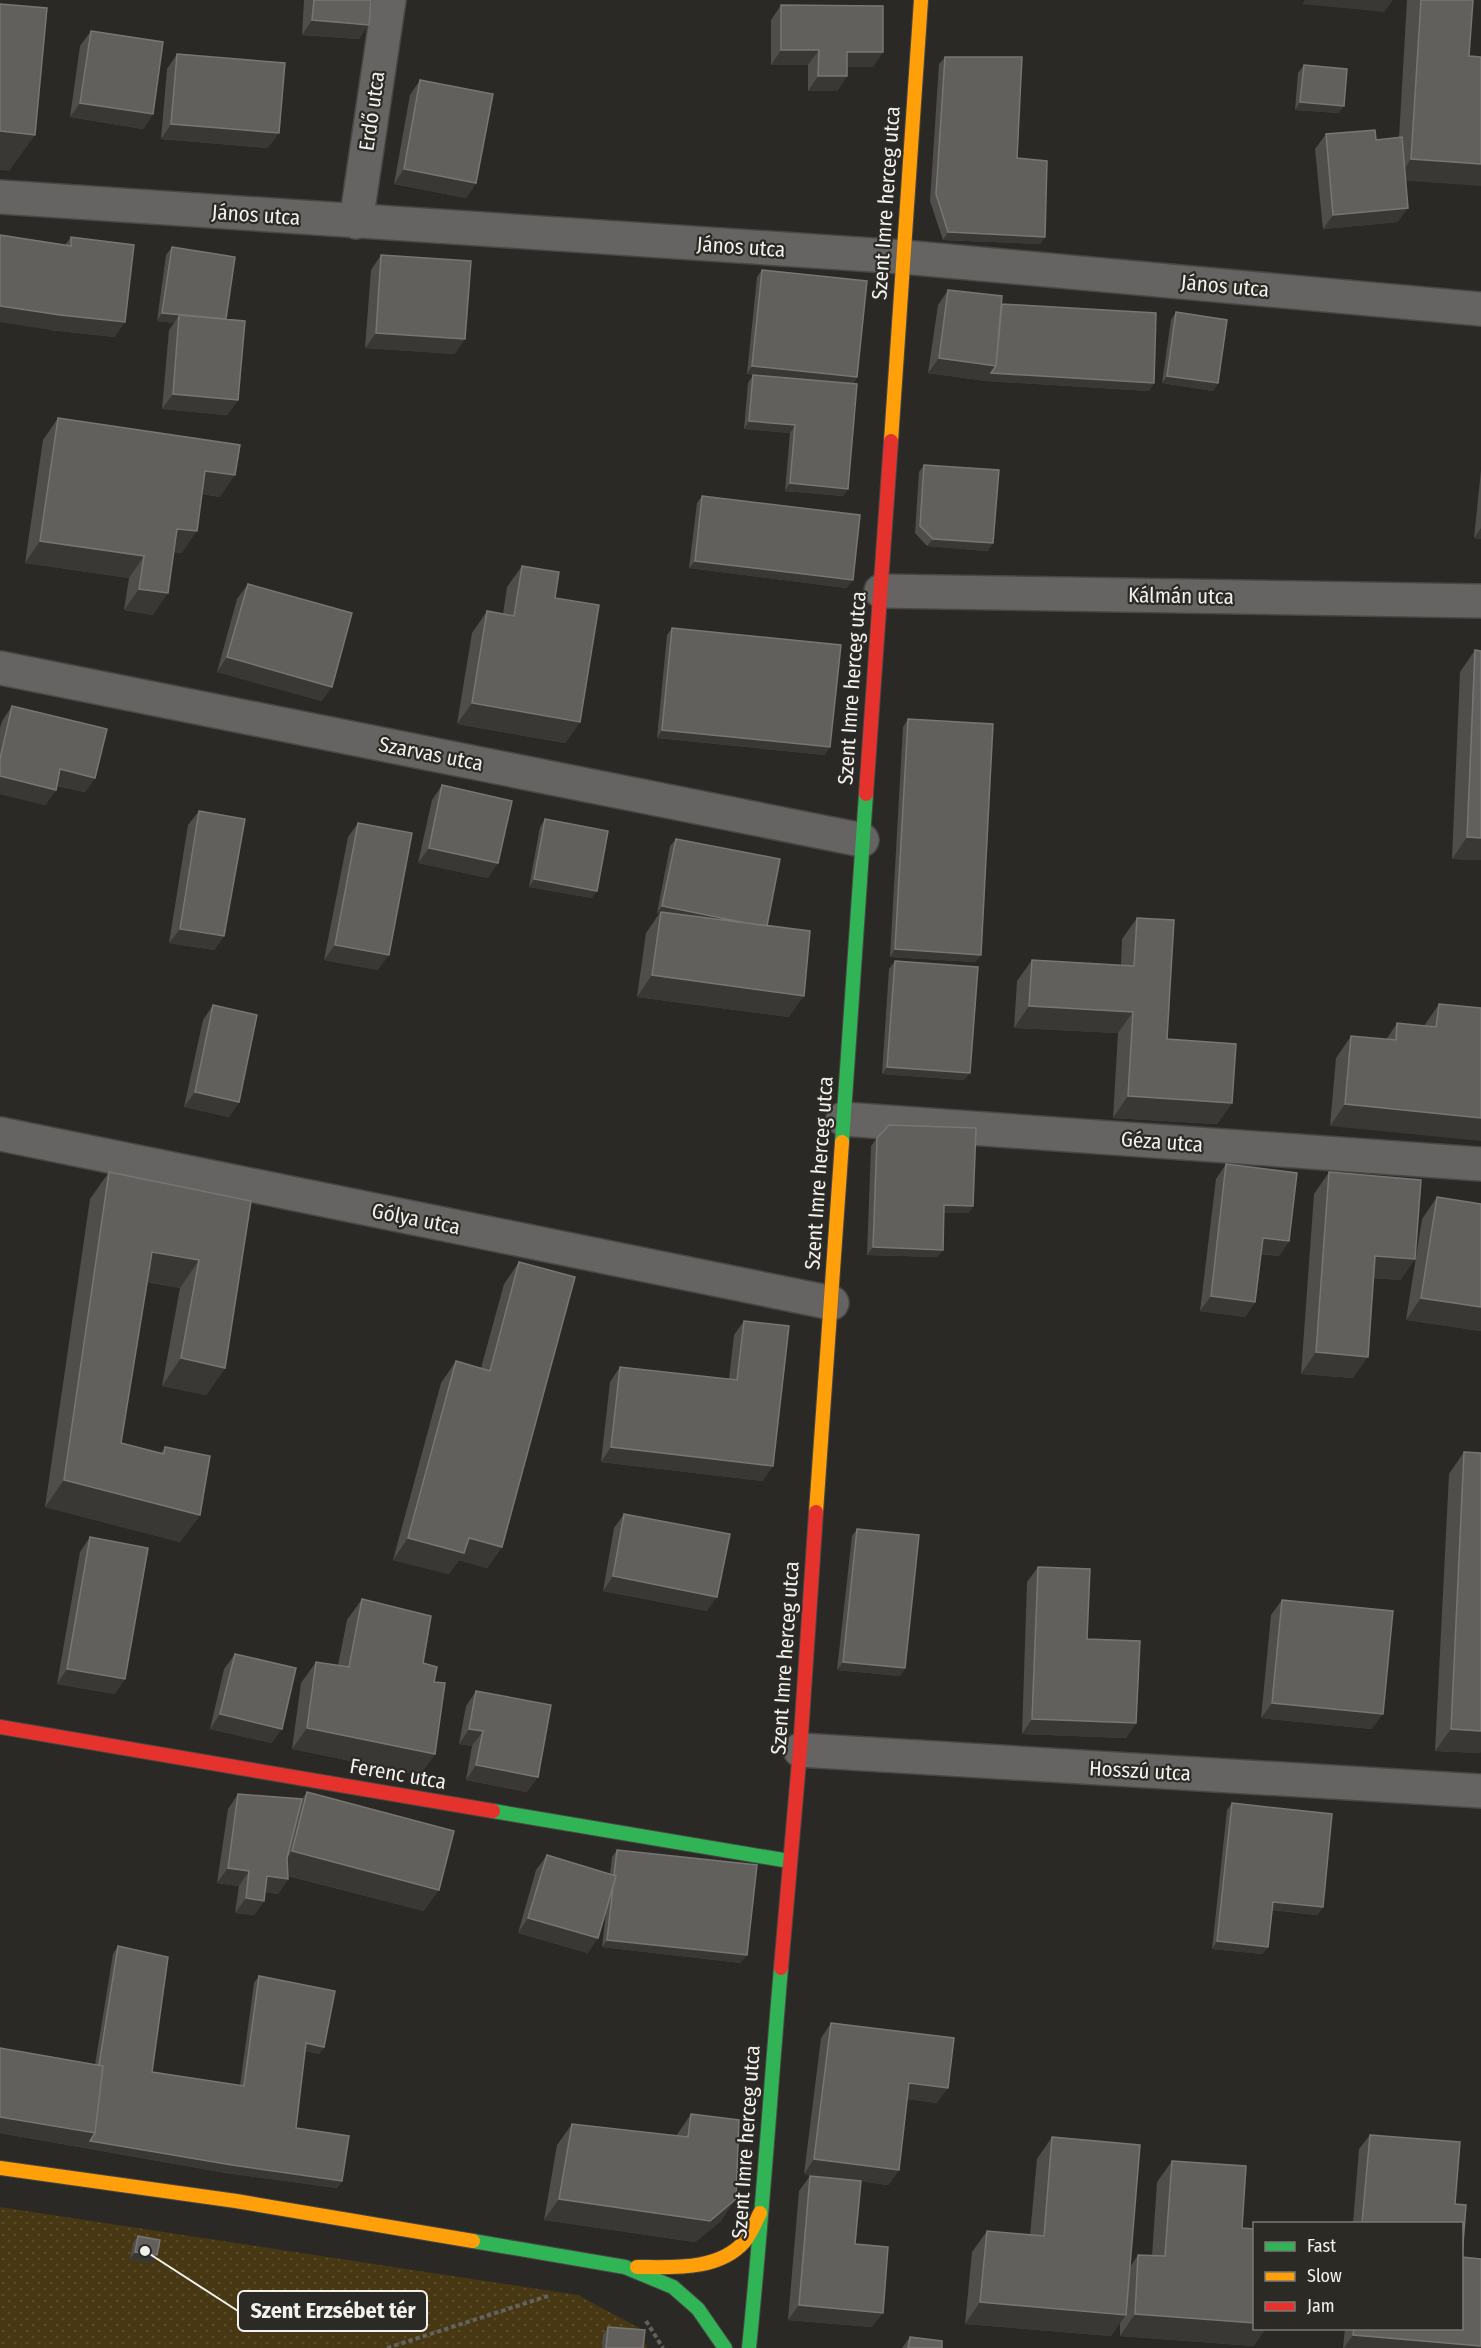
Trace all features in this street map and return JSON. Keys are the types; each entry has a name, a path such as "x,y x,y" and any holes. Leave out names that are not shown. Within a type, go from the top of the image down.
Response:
{"street":[{"name":"Erdő utca","path":"356,222 389,0"},
{"name":"Szent Imre herceg utca","path":"749,2348 763,2209 766,2141 800,1750 921,0"},
{"name":"János utca","path":"0,197 903,257 1481,309"},
{"name":"Kálmán utca","path":"881,591 1481,601"},
{"name":"Szarvas utca","path":"0,668 862,840"},
{"name":"Géza utca","path":"843,1119 1481,1164"},
{"name":"Gólya utca","path":"0,1134 832,1303"},
{"name":"Ferenc utca","path":"0,1727 789,1861"},
{"name":"Hosszú utca","path":"800,1750 1481,1791"},
{"path":"0,2168 236,2201 625,2267 692,2265 723,2258 744,2243 763,2209"},
{"path":"625,2267 673,2287 698,2309 725,2348"}],"path":[{"path":"387,2348 558,2294"}],"shaded area":[{"path":"0,2207 578,2295 639,2328 647,2348 0,2348"}],"building":[{"path":"314,0 371,0 369,25 312,20"},
{"path":"1421,0 1473,0 1469,56 1481,57 1481,164 1411,159"},
{"path":"0,4 47,8 35,135 0,131"},
{"path":"781,5 883,6 883,52 847,52 847,76 818,76 819,50 781,50"},
{"path":"91,31 163,42 153,114 80,103"},
{"path":"177,54 285,63 279,133 171,124"},
{"path":"945,57 1022,57 1017,158 1047,161 1045,237 948,232 936,194"},
{"path":"1304,65 1347,69 1344,106 1300,102"},
{"path":"420,80 493,94 476,183 404,169"},
{"path":"1375,130 1376,140 1402,137 1408,208 1333,215 1326,134"},
{"path":"0,235 71,246 71,237 134,245 125,322 0,306"},
{"path":"172,247 235,257 226,319 162,313"},
{"path":"381,255 471,261 465,339 376,333"},
{"path":"762,270 867,281 857,377 752,366"},
{"path":"948,290 1002,296 996,366 939,358"},
{"path":"1002,304 1156,313 1154,383 991,373 996,366"},
{"path":"1176,312 1227,320 1218,383 1167,376"},
{"path":"179,315 245,321 238,400 173,394"},
{"path":"753,375 857,384 848,489 790,483 795,425 749,421"},
{"path":"58,418 240,445 235,475 205,471 197,531 177,529 168,593 139,589 144,556 40,541"},
{"path":"924,465 999,470 993,543 933,539 920,526"},
{"path":"702,496 860,515 853,580 695,561"},
{"path":"522,566 559,572 555,598 599,605 580,722 472,703 487,611 514,616"},
{"path":"248,584 352,613 332,687 227,657"},
{"path":"672,628 841,645 830,747 662,730"},
{"path":"1475,650 1481,651 1481,838 1467,837"},
{"path":"12,706 107,729 95,778 60,769 56,790 0,776 0,759"},
{"path":"908,719 993,724 981,955 895,949"},
{"path":"442,785 512,801 498,863 429,848"},
{"path":"199,811 245,819 224,936 180,929"},
{"path":"545,819 608,831 597,891 534,879"},
{"path":"358,823 412,833 389,955 335,945"},
{"path":"676,839 780,859 767,926 662,906"},
{"path":"661,912 810,931 804,996 652,975"},
{"path":"1137,918 1174,920 1167,1039 1236,1044 1232,1103 1128,1096 1133,1012 1029,1006 1032,960 1134,966"},
{"path":"895,961 978,967 970,1073 887,1067"},
{"path":"1439,1004 1481,1008 1481,1118 1345,1104 1351,1036 1396,1040 1397,1023 1436,1027"},
{"path":"213,1005 257,1015 239,1102 195,1092"},
{"path":"889,1125 976,1128 973,1206 944,1205 943,1250 873,1247 877,1138"},
{"path":"1226,1164 1297,1173 1289,1241 1263,1238 1255,1302 1211,1296"},
{"path":"109,1172 251,1201 225,1368 181,1358 199,1260 152,1252 121,1443 164,1454 165,1447 210,1456 200,1515 64,1480"},
{"path":"1329,1172 1421,1180 1415,1259 1375,1256 1368,1357 1316,1352"},
{"path":"1437,1197 1481,1204 1481,1307 1421,1298"},
{"path":"519,1262 575,1277 502,1547 469,1538 464,1553 408,1538 456,1361 490,1371"},
{"path":"744,1321 789,1326 773,1466 611,1447 620,1367 737,1380"},
{"path":"1464,1452 1481,1453 1481,1731 1451,1729"},
{"path":"624,1514 730,1534 717,1597 613,1576"},
{"path":"857,1529 919,1535 905,1668 843,1662"},
{"path":"90,1537 148,1548 125,1679 67,1669"},
{"path":"1038,1567 1090,1569 1087,1639 1140,1641 1136,1723 1032,1719"},
{"path":"362,1599 431,1616 423,1663 437,1667 434,1682 445,1683 435,1754 307,1728 316,1662 349,1667"},
{"path":"1282,1600 1393,1611 1383,1714 1272,1703"},
{"path":"235,1654 296,1668 282,1729 220,1714"},
{"path":"476,1691 551,1705 538,1777 476,1765 483,1731 469,1729"},
{"path":"307,1792 454,1831 439,1890 292,1851"},
{"path":"238,1794 302,1799 287,1858 288,1879 267,1876 264,1901 246,1898 249,1871 228,1868"},
{"path":"1232,1803 1332,1814 1323,1907 1273,1902 1268,1947 1217,1941"},
{"path":"617,1850 757,1865 747,1955 607,1940 616,1876 614,1875"},
{"path":"547,1855 616,1876 598,1938 528,1918"},
{"path":"118,1946 168,1957 152,2072 244,2086 259,1976 335,1991 324,2047 306,2043 296,2128 349,2136 342,2181 90,2141 95,2133 103,2066 99,2065"},
{"path":"831,2023 954,2038 948,2088 909,2083 899,2170 814,2159"},
{"path":"0,2048 103,2066 95,2133 0,2117"},
{"path":"691,2114 739,2120 736,2199 710,2221 559,2199 572,2124 688,2137"},
{"path":"1370,2135 1460,2142 1455,2204 1466,2205 1463,2244 1463,2222 1362,2222"},
{"path":"1052,2137 1140,2145 1126,2315 980,2302 987,2231 1044,2236"},
{"path":"1172,2161 1246,2166 1242,2228 1253,2229 1253,2323 1135,2314 1138,2255 1165,2256"},
{"path":"810,2176 861,2181 855,2244 888,2247 883,2313 799,2305"},
{"path":"138,2236 160,2240 157,2255 135,2252"},
{"path":"1463,2257 1481,2259 1481,2346 1353,2335 1354,2330 1463,2330"},
{"path":"608,2327 645,2330 643,2348 606,2348"},
{"path":"910,2337 942,2341 942,2348 908,2348"}],"traffic: fast":[{"path":"842,1142 866,794"},
{"path":"493,1811 789,1861"},
{"path":"749,2348 781,1968"},
{"path":"473,2241 625,2267 673,2287 698,2309 725,2348"}],"traffic: slow":[{"path":"891,441 921,0"},
{"path":"816,1512 842,1142"},
{"path":"0,2168 236,2201 473,2241"},
{"path":"637,2267 680,2267 708,2263 721,2258 744,2242 760,2213"}],"traffic: jam":[{"path":"866,794 891,441"},
{"path":"781,1968 800,1750 816,1512"},
{"path":"0,1727 493,1811"}],"place":[{"name":"Szent Erzsébet tér","path":"145,2251"}]}
